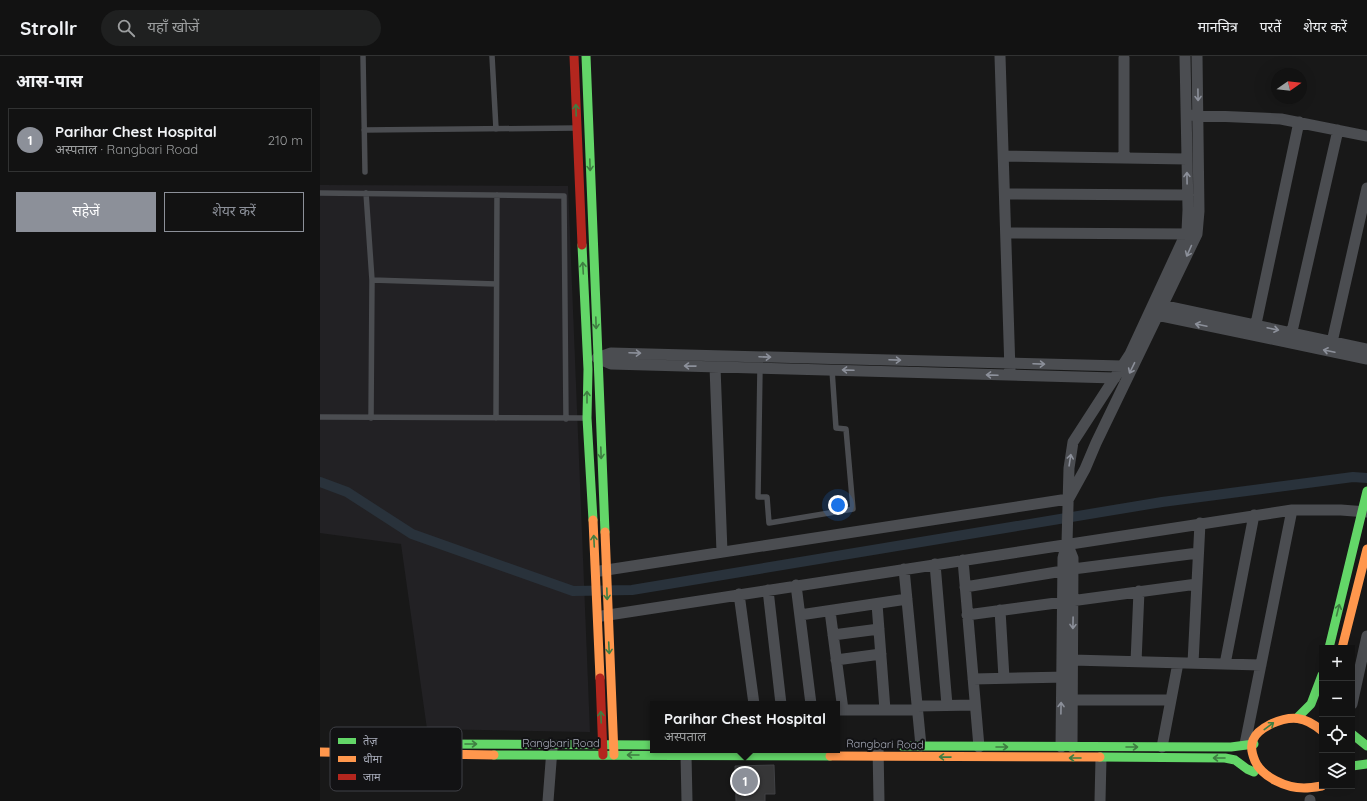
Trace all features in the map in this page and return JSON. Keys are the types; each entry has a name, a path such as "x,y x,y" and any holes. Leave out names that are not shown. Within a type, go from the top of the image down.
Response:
{"street":[{"path":"574,56 588,369 587,418 601,575"},
{"path":"586,56 600,419 603,756"},
{"path":"1000,56 1010,375"},
{"path":"1185,56 1188,195 1191,234"},
{"path":"1068,503 1085,469 1191,234 1199,212 1197,56"},
{"path":"1124,58 1124,158"},
{"path":"1186,116 1198,115 1281,119 1367,136"},
{"path":"1254,330 1299,122"},
{"path":"1291,338 1338,130"},
{"path":"1004,156 1187,159"},
{"path":"1332,342 1367,188"},
{"path":"1005,194 1188,195"},
{"path":"1006,233 1191,234"},
{"path":"1156,310 1291,338 1367,359"},
{"path":"1066,747 1068,570 1063,558 1067,539 1069,468 1073,442 1130,354 1156,310"},
{"path":"1291,338 1332,342 1367,349"},
{"path":"597,358 611,353 1122,366"},
{"path":"597,358 611,364 1114,378"},
{"path":"813,369 814,358"},
{"path":"715,366 722,552"},
{"path":"1330,645 1364,512 1367,491"},
{"path":"601,575 722,552 1068,503"},
{"path":"602,612 768,590 963,560 1067,539 1200,524 1292,510 1364,512"},
{"path":"1258,782 1254,772 1249,744 1261,664 1292,510"},
{"path":"1224,664 1254,515"},
{"path":"1193,663 1200,524"},
{"path":"1343,645 1367,549"},
{"path":"965,586 1198,552"},
{"path":"963,560 979,747"},
{"path":"935,564 947,705"},
{"path":"904,569 921,746"},
{"path":"967,615 1068,600 1197,584"},
{"path":"796,585 811,701"},
{"path":"768,590 781,701"},
{"path":"1136,662 1139,591"},
{"path":"739,594 754,701"},
{"path":"800,615 907,599"},
{"path":"1066,747 1072,700 1067,678 1072,660 1068,600"},
{"path":"877,604 885,710"},
{"path":"1000,610 1004,678"},
{"path":"830,611 839,701"},
{"path":"602,612 614,755"},
{"path":"833,636 879,629"},
{"path":"1355,690 1367,636"},
{"path":"836,660 881,654"},
{"path":"1072,660 1261,664"},
{"path":"1162,747 1178,662"},
{"path":"973,679 1067,678"},
{"path":"1297,718 1311,704 1320,681"},
{"path":"1072,700 1171,700"},
{"path":"840,710 885,710 947,705 975,705"},
{"path":"1249,744 1263,730 1276,721 1286,718 1297,718 1308,721 1319,728"},
{"path":"1355,737 1367,747"},
{"name":"Rangbari Road","path":"840,749 921,746 1231,748 1249,744"},
{"name":"Rangbari Road","path":"462,751 553,750 602,745 650,745"},
{"name":"Rangbari Road","path":"462,746 553,750 603,756 742,753"},
{"path":"1355,748 1367,747"},
{"path":"879,801 881,748"},
{"name":"Rangbari Road","path":"881,748 1101,758 1225,758 1235,760 1247,769 1254,772"},
{"path":"548,801 553,750"},
{"name":"Rangbari Road","path":"320,752 330,752"},
{"path":"686,755 687,801"},
{"path":"1100,801 1101,758"},
{"path":"1355,766 1367,764"}],"lane":[{"path":"363,56 365,172"},
{"path":"492,56 496,129"},
{"path":"364,130 577,128"},
{"path":"320,193 564,196 566,419"},
{"path":"366,193 372,280 371,418"},
{"path":"496,418 497,195"},
{"path":"372,280 496,284"},
{"path":"760,368 758,496 767,497 769,523 853,509 846,429 836,428 832,370"},
{"path":"320,417 600,419"}],"shaded area":[{"path":"320,185 568,186 590,732 462,730 462,727 427,727 401,544 320,533"}],"building":[{"path":"774,765 775,794 765,794 765,801 736,801 735,766"}],"waterway":[{"path":"320,482 347,492 412,534 573,591 632,590 1162,502 1353,477 1367,478"}],"traffic: fast":[{"path":"586,56 605,532"},
{"path":"582,245 588,369 587,418 593,520"},
{"path":"1330,645 1367,491"},
{"path":"1297,718 1311,704 1320,681"},
{"path":"1355,736 1367,746"},
{"path":"462,744 650,745"},
{"path":"902,746 1231,747 1254,744"},
{"path":"494,755 830,756"},
{"path":"1100,757 1225,758 1235,760 1247,769 1254,772"},
{"path":"1355,766 1367,764"}],"traffic: slow":[{"path":"593,520 600,678"},
{"path":"605,532 614,755"},
{"path":"1343,645 1367,549"},
{"path":"1319,728 1310,722 1298,718 1285,719 1263,728 1254,737 1252,743 1252,753 1258,767 1269,777 1282,784 1290,786 1304,788 1319,786"},
{"path":"320,752 330,752"},
{"path":"462,754 494,755"},
{"path":"830,756 1100,757"}],"traffic: jam":[{"path":"574,56 582,245"},
{"path":"600,678 603,755"}],"place":[{"name":"Parihar Chest Hospital","path":"745,781"}]}
